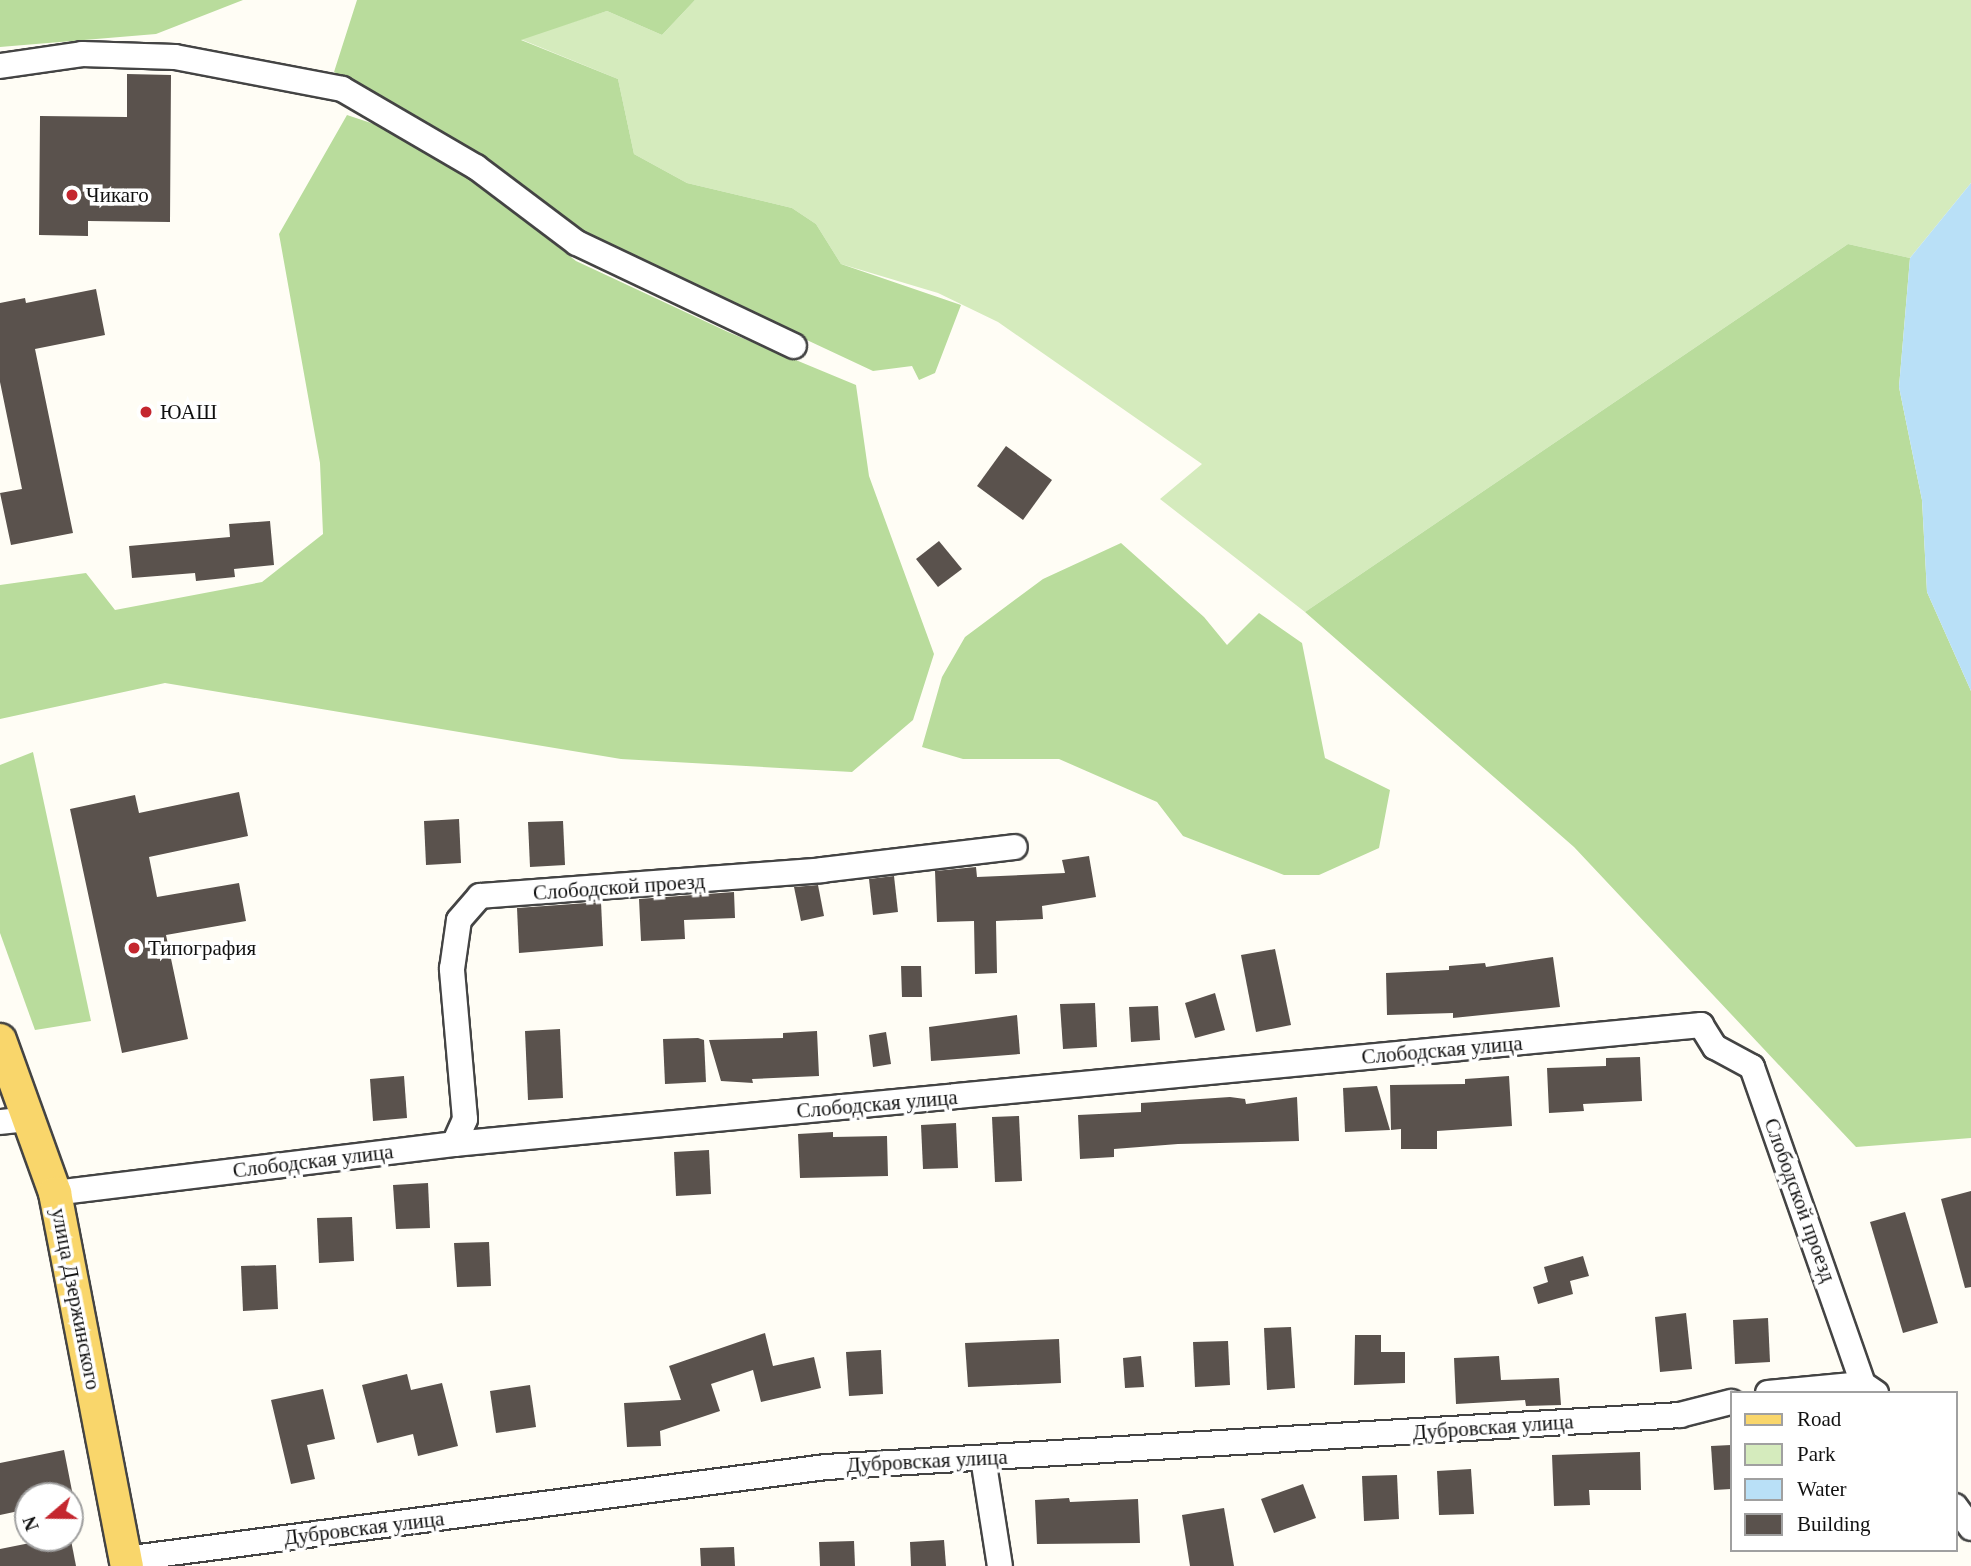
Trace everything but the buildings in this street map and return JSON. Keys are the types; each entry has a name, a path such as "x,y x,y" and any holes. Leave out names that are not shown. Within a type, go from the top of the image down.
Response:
{"main road":[{"name":"улица Дзержинского","path":"0,1040 14,1121 55,1193 126,1562"}],"street":[{"path":"0,66 82,54 175,57 342,89 476,167 577,243 794,346"},
{"name":"Слободской проезд","path":"454,1144 465,1119 452,969 458,920 480,896 782,874 1015,847"},
{"name":"Слободской проезд","path":"1701,1025 1715,1047 1752,1067 1870,1388"},
{"name":"Слободская улица","path":"55,1193 454,1144 1701,1025"},
{"path":"1809,1391 1870,1388"},
{"name":"Дубровская улица","path":"126,1562 826,1467 1680,1415 1730,1402"},
{"path":"983,1458 1000,1566"},
{"path":"1957,1509 1971,1528"}],"green space":[{"path":"0,0 243,0 156,34 0,47"},
{"path":"357,0 695,0 662,35 607,11 521,40 618,79 634,154 687,183 792,208 816,224 841,264 961,305 935,373 919,380 912,366 873,371 602,244 482,157 334,72"},
{"path":"695,0 1971,0 1971,183 1910,258 1848,244 1305,612 1160,499 1202,464 998,322 938,293 841,264 816,224 792,208 687,183 634,154 618,79 520,39 607,11 662,35"},
{"path":"347,115 383,127 475,182 576,261 728,332 856,385 869,476 934,654 913,720 852,772 621,759 165,683 0,719 0,585 86,573 115,610 262,582 323,534 320,463 279,234"},
{"path":"1848,244 1910,258 1899,387 1922,500 1927,592 1971,691 1971,1138 1856,1147 1574,847 1305,612"},
{"path":"1121,543 1204,617 1227,645 1259,613 1302,643 1325,758 1390,790 1379,848 1319,875 1284,875 1183,836 1157,802 1059,759 963,759 922,747 942,677 965,637 1043,579"},
{"path":"33,752 91,1021 35,1030 0,933 0,765"}],"water":[{"path":"1971,183 1971,691 1927,592 1922,500 1899,387 1910,258"}],"place":[{"name":"Чикаго","path":"72,195"},
{"name":"ЮАШ","path":"146,412"},
{"name":"Типография","path":"134,948"}]}
